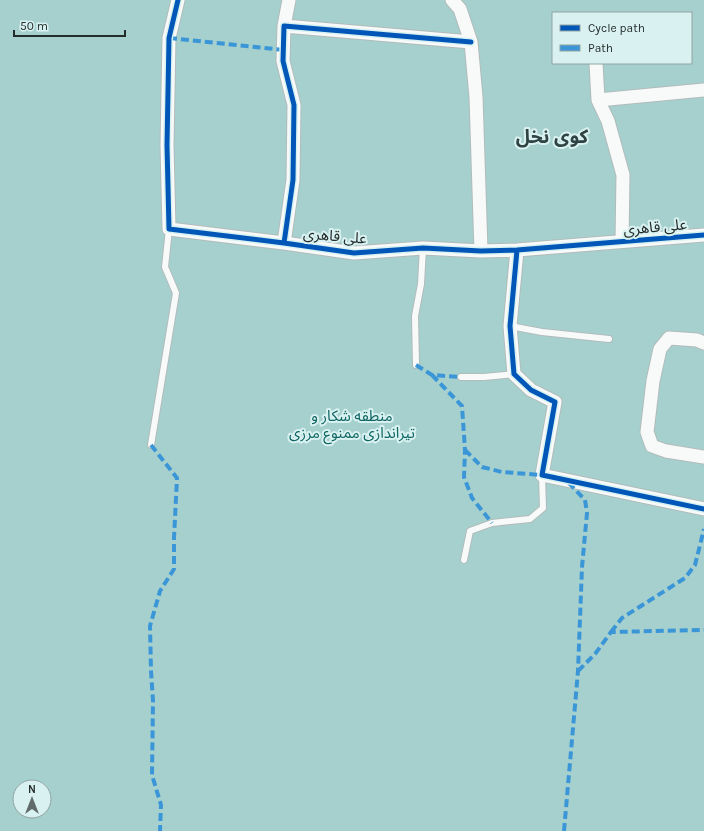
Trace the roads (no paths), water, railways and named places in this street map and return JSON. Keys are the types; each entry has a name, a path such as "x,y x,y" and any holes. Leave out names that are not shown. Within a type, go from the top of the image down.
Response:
{"street":[{"path":"169,229 167,145 169,38 178,0"},
{"path":"284,243 293,180 294,105 283,61 284,26 289,0"},
{"path":"452,0 460,9 471,42 476,97 481,251"},
{"path":"284,26 471,42"},
{"path":"596,64 598,100 608,121 623,175 622,242"},
{"path":"598,100 704,90"},
{"name":"علی قاهری","path":"169,229 354,253 423,248 481,251 517,250 704,235"},
{"path":"517,250 510,326 514,374 531,390 555,402 542,475 704,509"},
{"path":"704,343 697,340 670,338 660,349 653,381 648,432 652,446 666,451 704,457"}],"lane":[{"path":"151,445 176,294 165,267 169,229"},
{"path":"416,365 415,316 421,284 423,248"},
{"path":"510,326 542,332 610,339"},
{"path":"461,378 484,378 514,374"},
{"path":"464,560 470,531 492,523 530,519 543,508 542,475"}],"district":[{"name":"کوی نخل","path":"552,136"}],"park label":[{"name":"منطقه شکار و تیراندازی ممنوع مرزی","path":"352,424"}]}
